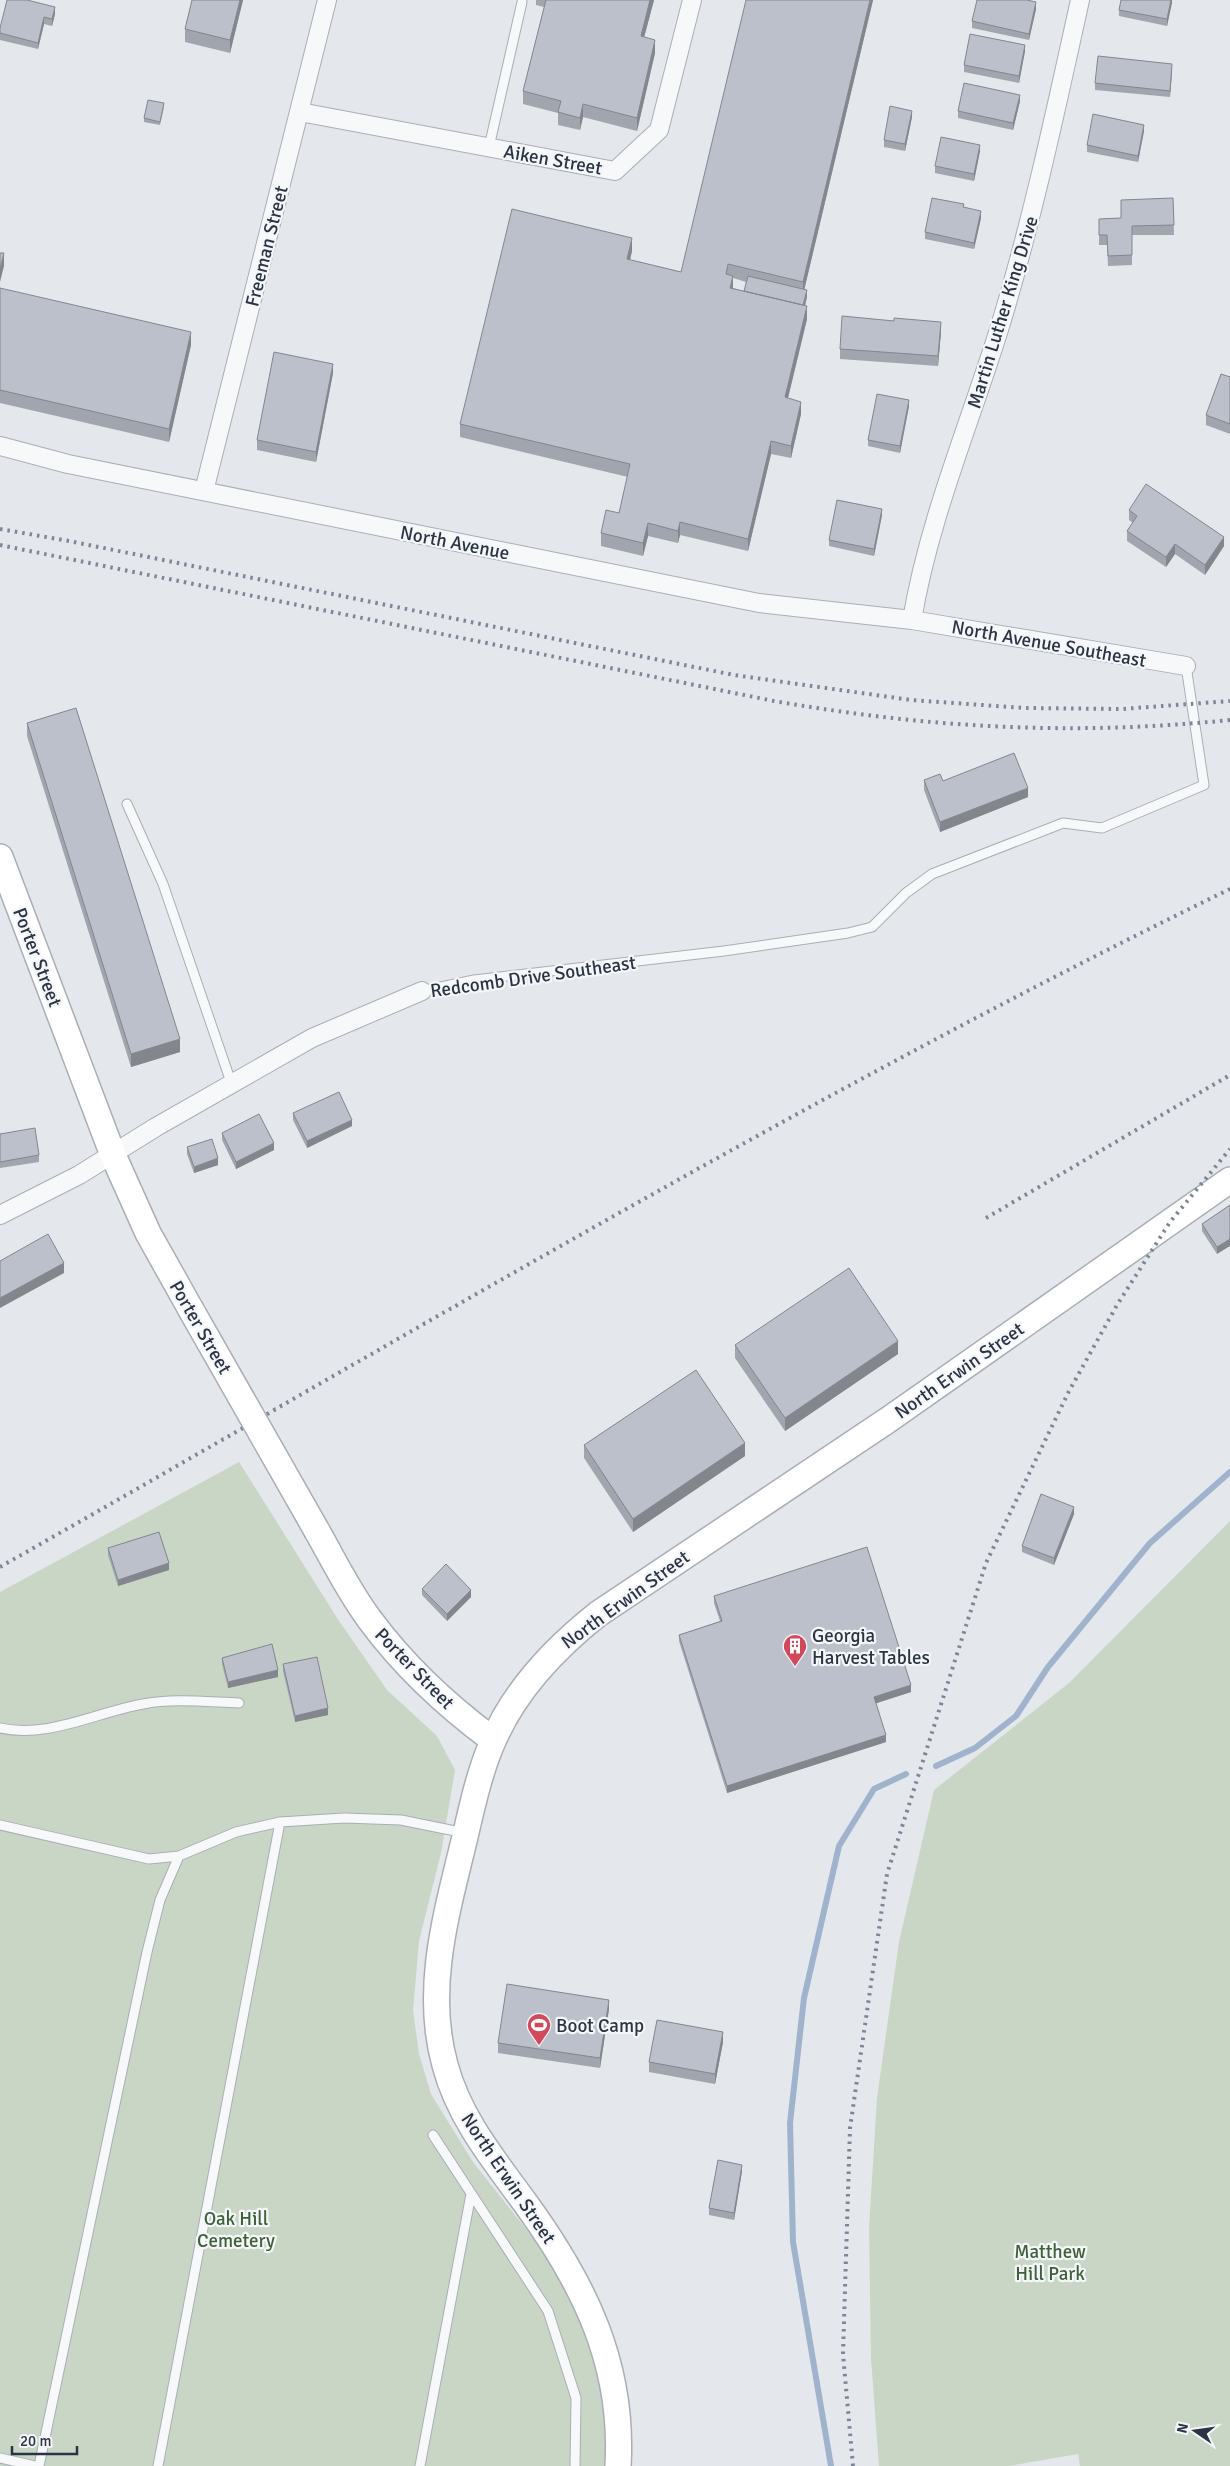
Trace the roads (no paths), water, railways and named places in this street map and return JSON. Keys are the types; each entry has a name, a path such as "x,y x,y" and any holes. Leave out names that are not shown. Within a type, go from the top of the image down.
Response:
{"street":[{"name":"Freeman Street","path":"204,491 327,0"},
{"name":"Aiken Street","path":"300,112 615,170 658,130 692,0"},
{"name":"Martin Luther King Drive","path":"912,620 926,554 1000,326 1030,223 1080,0"},
{"name":"North Avenue","path":"0,446 68,464 759,603 912,620"},
{"name":"North Avenue Southeast","path":"912,620 1186,666"},
{"name":"Porter Street","path":"1,864 113,1156 148,1233 190,1308 350,1589 386,1640 465,1719 493,1740"},
{"name":"Redcomb Drive Southeast","path":"0,1215 113,1156 156,1127 312,1038 422,991"},
{"name":"North Erwin Street","path":"618,2466 619,2429 613,2382 606,2351 594,2321 579,2286 554,2243 485,2149 467,2120 445,2066 436,2015 436,1990 442,1938 480,1778 493,1740 506,1715 540,1668 558,1648 598,1614 888,1420 1230,1180"}],"lane":[{"path":"489,147 522,2"},
{"name":"Redcomb Drive Southeast","path":"422,991 474,980 724,951 848,933 872,927 906,893 932,874 1063,823 1102,828 1204,785 1186,666"},
{"path":"127,804 163,884 232,1085"},
{"path":"0,1728 20,1730 50,1727 144,1703 239,1703"},
{"path":"0,1825 149,1859 179,1856 236,1832 280,1822 344,1818 378,1819 424,1823 466,1833"},
{"path":"158,2466 280,1822"},
{"path":"0,2458 37,2466 147,1952 160,1900 179,1856"},
{"path":"433,2135 548,2311 576,2398 575,2466"},
{"path":"420,2466 472,2194"}],"waterway":[{"path":"936,1766 975,1748 1016,1716 1048,1667 1150,1543 1230,1472"},
{"path":"831,2466 793,2242 790,2123 804,1998 839,1846 874,1789 906,1774"}],"railway":[{"path":"0,529 69,541 734,675 911,700 1025,708 1122,709 1230,701"},
{"path":"0,545 774,701 832,710 889,718 1001,727 1114,728 1230,720"},
{"path":"0,1567 457,1305 763,1133 917,1049 1230,889"},
{"path":"986,1218 1230,1075"},
{"path":"853,2466 843,2354 850,2128 887,1874 986,1563 1068,1393 1117,1305 1170,1222 1230,1149"}],"place":[{"name":"Georgia Harvest Tables","path":"795,1667"},
{"name":"Boot Camp","path":"539,2046"}],"park label":[{"name":"Oak Hill Cemetery","path":"236,2229"},
{"name":"Matthew Hill Park","path":"1050,2262"}]}
